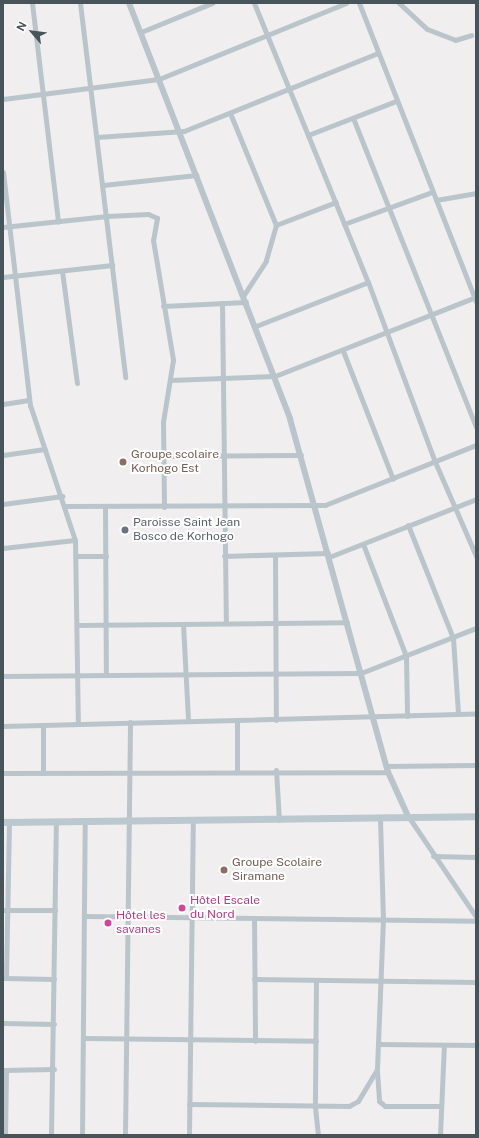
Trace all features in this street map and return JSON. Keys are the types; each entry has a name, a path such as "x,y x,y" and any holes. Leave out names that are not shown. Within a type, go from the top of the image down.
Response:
{"main road":[{"path":"6,822 380,819 408,816 476,816"}],"street":[{"path":"32,3 58,221"},
{"path":"80,3 98,137 125,377"},
{"path":"129,3 256,326 301,455 387,769 408,816 433,856 476,917"},
{"path":"141,32 212,3"},
{"path":"254,3 368,282 435,462 476,556"},
{"path":"3,100 159,79 346,3"},
{"path":"170,380 274,376 430,318 475,299 396,101 359,3"},
{"path":"399,3 427,29 455,40 471,35"},
{"path":"98,137 179,132 378,53"},
{"path":"308,136 396,101"},
{"path":"230,113 276,225 266,261 245,299"},
{"path":"353,118 430,318 476,427"},
{"path":"3,172 29,400 66,506 75,540 77,556 78,724"},
{"path":"103,185 196,175"},
{"path":"344,224 432,192"},
{"path":"436,200 475,194 476,202"},
{"path":"276,225 336,202"},
{"path":"3,227 106,216 148,214 157,218 153,237 163,306 173,360 163,456 164,507"},
{"path":"3,277 112,265"},
{"path":"62,271 77,383"},
{"path":"256,326 368,282"},
{"path":"163,306 222,303 245,299"},
{"path":"222,303 226,623"},
{"path":"343,351 393,479"},
{"path":"3,404 29,400"},
{"path":"66,506 315,506 340,502 476,445"},
{"path":"3,455 45,449"},
{"path":"163,456 224,457 301,455"},
{"path":"3,504 62,496"},
{"path":"224,556 329,555 363,544 476,499"},
{"path":"105,506 107,624 106,672"},
{"path":"408,525 453,638 458,714"},
{"path":"3,548 75,540"},
{"path":"363,544 406,656 407,716"},
{"path":"276,555 276,720"},
{"path":"77,556 106,556"},
{"path":"77,625 347,622"},
{"path":"183,624 188,721"},
{"path":"3,676 106,672 361,673 476,628"},
{"path":"3,726 130,722 373,718 476,714"},
{"path":"237,721 237,770"},
{"path":"125,1135 130,722"},
{"path":"43,725 43,773"},
{"path":"3,773 130,770 387,769 476,764"},
{"path":"276,770 279,820"},
{"path":"380,819 384,919 377,1071 379,1101 382,1105 442,1106"},
{"path":"188,1135 193,820"},
{"path":"51,1135 54,1069 56,821"},
{"path":"82,1135 85,821"},
{"path":"6,822 4,978 54,978"},
{"path":"433,856 476,857"},
{"path":"5,910 55,910"},
{"path":"85,916 476,921"},
{"path":"254,918 255,1041"},
{"path":"254,980 476,982"},
{"path":"316,980 315,1107 318,1135"},
{"path":"3,1023 54,1024"},
{"path":"84,1038 190,1042 316,1041"},
{"path":"378,1044 476,1045"},
{"path":"440,1135 444,1045"},
{"path":"4,1135 5,1070 54,1069"},
{"path":"189,1104 315,1107 349,1106 358,1101 377,1071"}],"place":[{"name":"Groupe scolaire Korhogo Est","path":"123,462"},
{"name":"Paroisse Saint Jean Bosco de Korhogo","path":"125,530"},
{"name":"Groupe Scolaire Siramane","path":"224,870"},
{"name":"Hôtel Escale du Nord","path":"182,908"},
{"name":"Hôtel les savanes","path":"108,923"}]}
